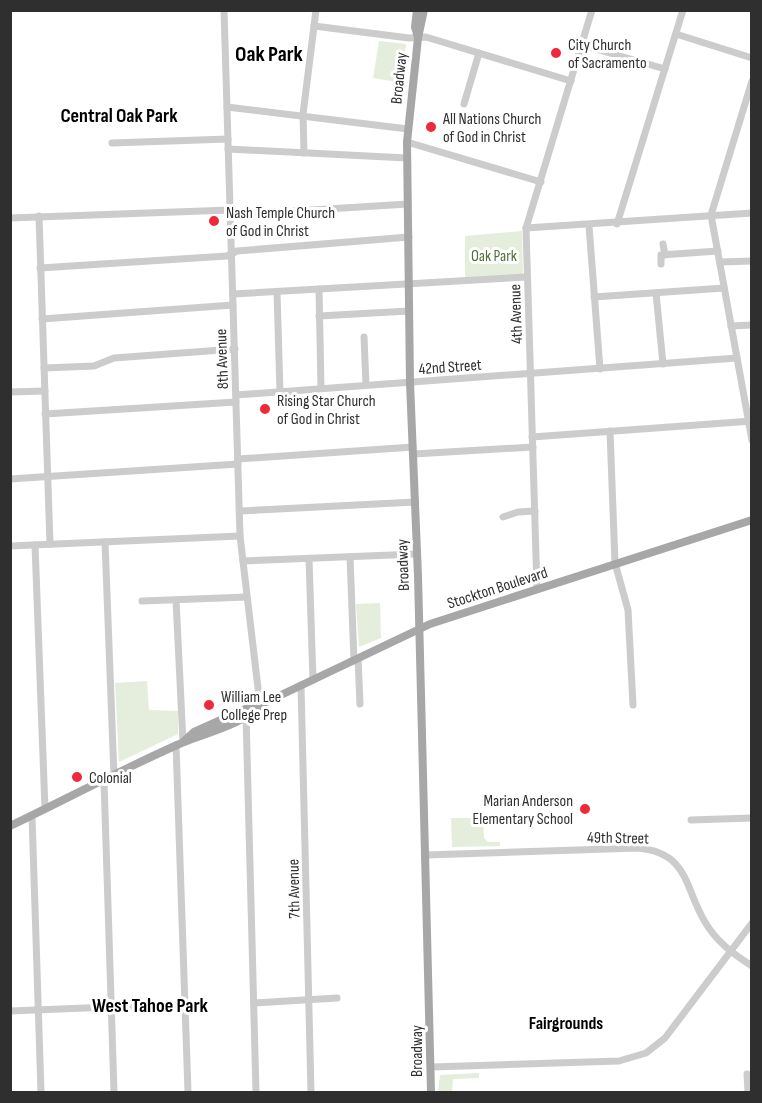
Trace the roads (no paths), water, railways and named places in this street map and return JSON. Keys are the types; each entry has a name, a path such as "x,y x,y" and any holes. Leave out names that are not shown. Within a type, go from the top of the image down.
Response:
{"main road":[{"name":"Broadway","path":"417,10 415,27 418,38"},
{"name":"Broadway","path":"424,10 418,38 407,158 410,383 416,502 431,1092"},
{"name":"Stockton Boulevard","path":"10,826 180,744 199,739 246,715 260,705 419,629 752,519"},
{"name":"Stockton Boulevard","path":"180,744 194,732 252,706 260,705"}],"street":[{"name":"8th Avenue","path":"224,10 240,536 260,705"},
{"path":"304,153 303,117 316,10"},
{"name":"4th Avenue","path":"537,589 526,228 592,10"},
{"path":"617,224 682,10"},
{"path":"314,26 428,38 571,81"},
{"path":"675,34 752,58"},
{"path":"582,45 665,69"},
{"path":"464,104 479,54"},
{"path":"752,81 711,215 752,440"},
{"path":"227,108 408,129"},
{"path":"112,143 228,139"},
{"path":"407,142 541,182"},
{"path":"228,149 407,158"},
{"path":"10,218 408,204"},
{"path":"526,228 589,226 752,213"},
{"path":"39,216 50,544"},
{"path":"589,226 600,369"},
{"path":"40,268 227,256 231,253 409,237"},
{"path":"663,244 664,255"},
{"path":"661,264 661,255 718,251"},
{"path":"720,262 752,261"},
{"path":"233,294 527,277"},
{"path":"594,297 724,288"},
{"path":"319,289 321,388"},
{"path":"277,292 280,392"},
{"path":"656,292 663,364"},
{"path":"42,319 233,305"},
{"path":"319,316 409,311"},
{"path":"731,326 752,325"},
{"path":"364,337 366,385"},
{"path":"44,368 94,366 114,358 235,349"},
{"name":"42nd Street","path":"45,414 236,398 321,388 737,358"},
{"path":"10,392 45,391"},
{"path":"532,437 750,421"},
{"path":"610,431 615,563 628,610 633,705"},
{"path":"10,479 413,450 532,447"},
{"path":"240,511 416,502"},
{"path":"503,517 518,512 535,511"},
{"path":"10,546 240,536"},
{"path":"105,542 114,776"},
{"path":"35,544 45,809"},
{"path":"243,561 417,554"},
{"path":"350,557 360,704"},
{"path":"309,559 313,680"},
{"path":"142,601 247,597"},
{"path":"176,600 188,1092"},
{"name":"7th Avenue","path":"301,685 311,1092"},
{"path":"246,715 256,1092"},
{"path":"104,781 114,1092"},
{"path":"32,816 41,1092"},
{"path":"691,820 752,818"},
{"name":"49th Street","path":"426,855 638,848 654,850 670,858 683,871 705,923 731,953 752,966"},
{"path":"432,1068 619,1061 637,1057 652,1050 665,1038 752,923"},
{"path":"254,1003 337,998"},
{"path":"10,1011 185,1004"},
{"path":"747,1074 748,1092"}],"place":[{"name":"City Church of Sacramento","path":"556,53"},
{"name":"All Nations Church of God in Christ","path":"431,127"},
{"name":"Nash Temple Church of God in Christ","path":"214,221"},
{"name":"Rising Star Church of God in Christ","path":"265,409"},
{"name":"William Lee College Prep","path":"209,705"},
{"name":"Colonial","path":"77,777"},
{"name":"Marian Anderson Elementary School","path":"585,809"}],"district":[{"name":"Oak Park","path":"269,53"},
{"name":"Central Oak Park","path":"119,115"},
{"name":"West Tahoe Park","path":"150,1005"},
{"name":"Fairgrounds","path":"566,1023"}]}
